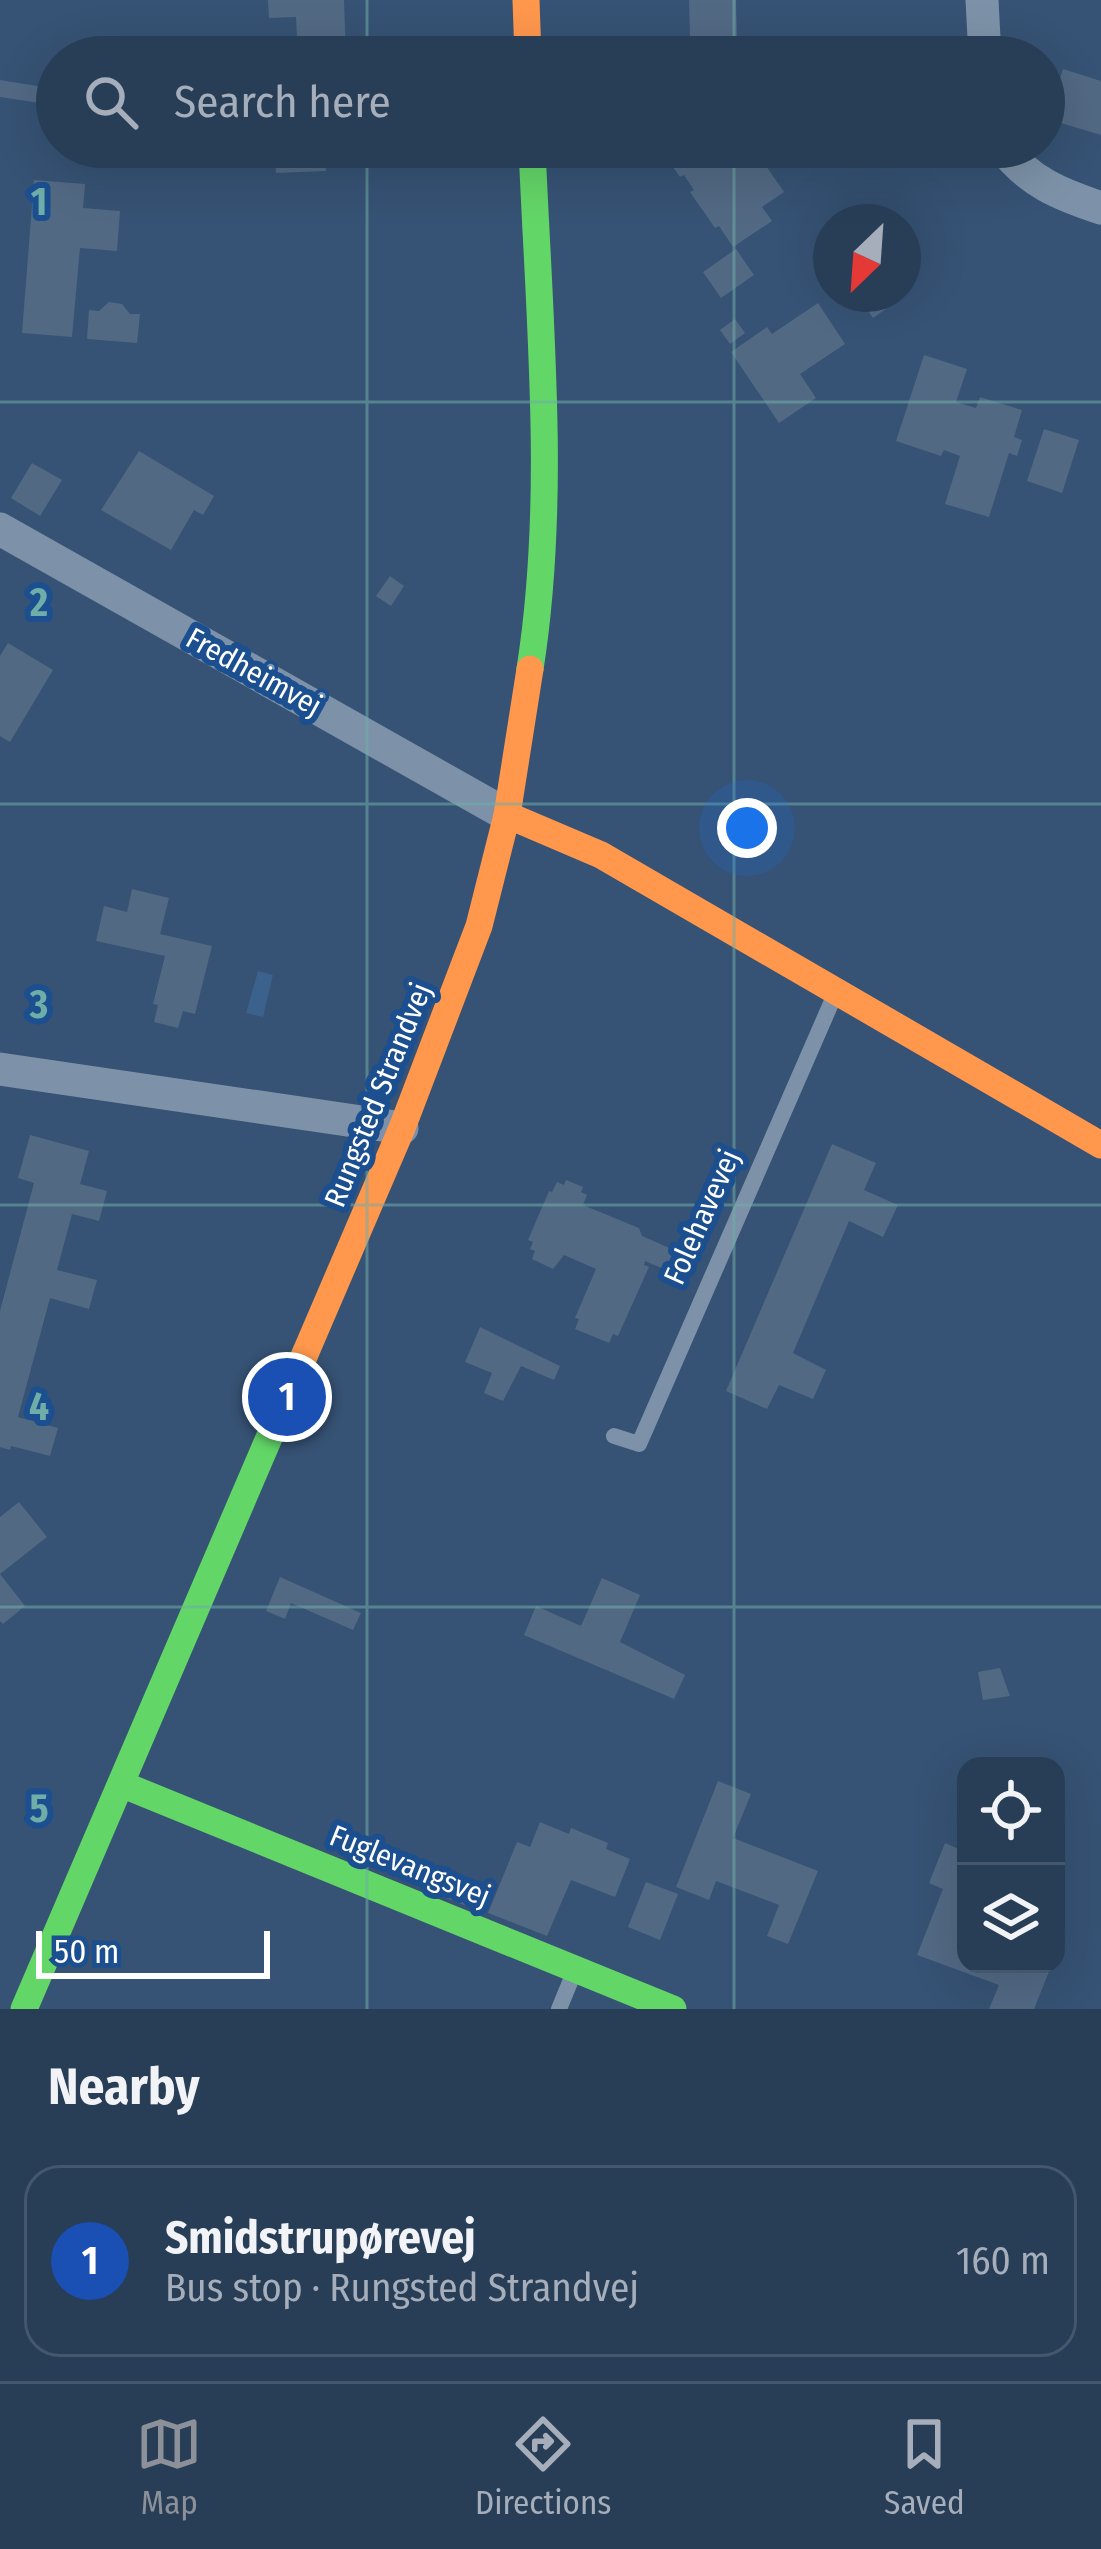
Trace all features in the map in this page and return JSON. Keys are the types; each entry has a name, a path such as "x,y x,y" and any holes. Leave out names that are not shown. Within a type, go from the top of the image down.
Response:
{"main road":[{"path":"526,0 527,36"},
{"name":"Rungsted Strandvej","path":"24,2009 402,1128 471,948 507,815 538,618 544,452 533,168"},
{"path":"507,815 602,856 1101,1145"},
{"name":"Fuglevangsvej","path":"121,1784 673,2009"}],"street":[{"path":"982,0 984,36"},
{"path":"1022,168 1059,194 1101,208"},
{"name":"Fredheimvej","path":"0,529 507,815"},
{"path":"1,1073 402,1128"}],"lane":[{"name":"Folehavevej","path":"614,1436 639,1444 836,992"},
{"path":"559,2009 575,1969"}],"water":[{"path":"258,971 273,975 263,1017 246,1013"}],"building":[{"path":"268,0 344,0 345,36 297,36 296,17 269,18"},
{"path":"689,0 736,0 737,36 690,36"},
{"path":"1065,70 1101,81 1101,135 1065,124"},
{"path":"0,80 36,86 36,102 0,97"},
{"path":"276,168 326,168 326,171 276,173"},
{"path":"674,168 767,168 784,192 762,207 772,221 733,247 690,192 694,190 684,175 680,177"},
{"path":"34,180 85,184 83,208 120,211 117,251 80,248 72,337 22,333"},
{"path":"736,249 754,275 721,298 703,272"},
{"path":"109,302 122,304 130,314 140,314 137,343 87,339 89,310 99,311"},
{"path":"813,306 813,312 824,312 845,344 800,374 816,398 779,423 731,352 767,327 772,334"},
{"path":"735,319 745,333 730,344 720,330"},
{"path":"924,355 967,369 956,402 976,408 980,397 1022,410 1014,437 1022,440 1017,456 1009,453 989,517 945,504 960,456 944,450 941,456 896,441"},
{"path":"1044,429 1079,440 1062,493 1027,481"},
{"path":"139,451 214,496 203,515 194,510 171,550 101,510"},
{"path":"32,463 62,480 40,516 11,498"},
{"path":"390,576 404,586 391,606 376,596"},
{"path":"8,643 53,670 10,742 0,736 0,656"},
{"path":"132,889 169,898 160,934 212,946 195,1014 183,1011 178,1028 154,1022 158,1005 153,1004 165,956 96,941 104,906 127,912"},
{"path":"30,1135 89,1151 80,1184 107,1191 99,1221 72,1214 57,1270 97,1280 89,1309 50,1298 18,1417 58,1428 50,1456 0,1447 0,1311 34,1183 18,1178"},
{"path":"832,1144 876,1163 864,1190 898,1205 883,1237 849,1221 793,1353 826,1370 813,1399 779,1385 767,1409 726,1391"},
{"path":"566,1180 583,1187 581,1192 587,1195 583,1205 639,1228 642,1236 674,1250 666,1270 645,1261 649,1267 618,1336 613,1334 609,1343 575,1329 579,1319 575,1318 596,1269 564,1255 553,1269 532,1259 535,1251 528,1240 549,1191"},
{"path":"480,1327 560,1366 554,1380 521,1366 503,1401 484,1393 492,1373 465,1362"},
{"path":"19,1502 47,1537 0,1574 0,1517"},
{"path":"0,1574 25,1606 3,1624 0,1621"},
{"path":"280,1577 361,1613 353,1630 291,1603 285,1619 266,1611"},
{"path":"602,1578 640,1595 620,1642 685,1675 674,1699 524,1635 536,1606 581,1626"},
{"path":"1000,1668 1010,1696 983,1700 978,1672"},
{"path":"718,1781 751,1794 733,1838 818,1871 788,1944 767,1936 779,1905 716,1881 709,1900 676,1887"},
{"path":"540,1822 608,1843 606,1849 630,1859 615,1897 571,1880 547,1936 488,1913 517,1842 530,1847"},
{"path":"945,1843 957,1848 957,1970 917,1955 943,1889 929,1883"},
{"path":"451,1877 483,1890 475,1909 443,1897"},
{"path":"646,1882 678,1894 660,1940 628,1927"},
{"path":"966,1973 1048,1973 1034,2009 989,2009 999,1985"}],"traffic: fast":[{"path":"530,669 543,539 544,474 533,168"},
{"path":"24,2009 305,1354"},
{"path":"121,1784 673,2009"}],"traffic: slow":[{"path":"526,0 527,36"},
{"path":"305,1354 402,1128 479,926 507,815 530,669"},
{"path":"507,815 601,855 1101,1145"}],"place":[{"name":"Smidstrupørevej","path":"287,1397"}]}
